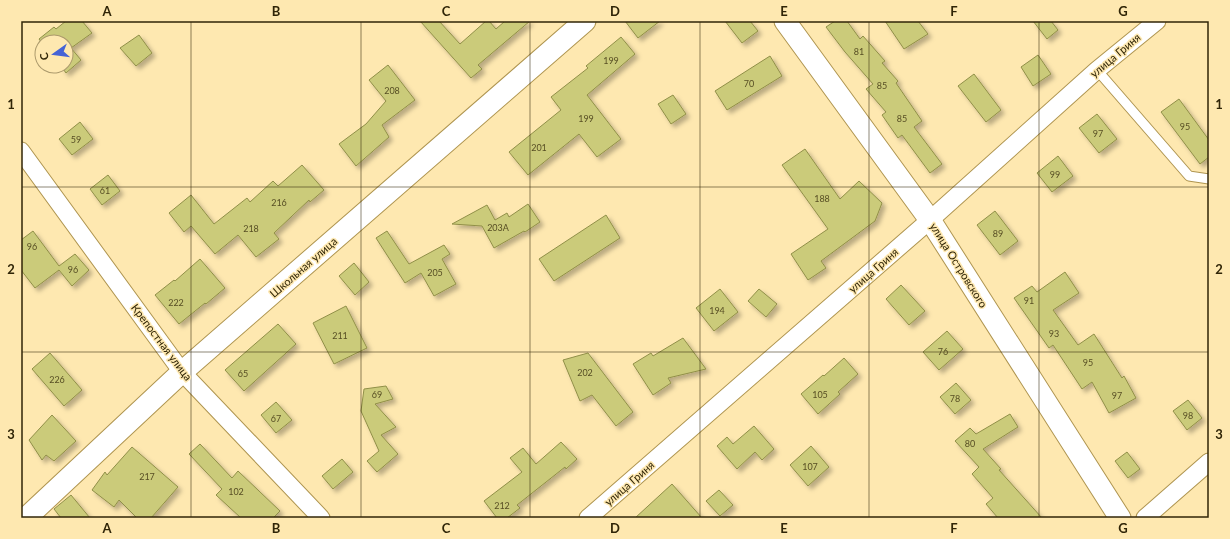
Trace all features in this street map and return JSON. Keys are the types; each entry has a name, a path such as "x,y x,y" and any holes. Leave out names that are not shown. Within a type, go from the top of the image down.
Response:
{"street":[{"name":"Школьная улица","path":"26,518 182,372 585,21"},
{"name":"улица Островского","path":"785,21 930,220 1120,518"},
{"name":"улица Гриня","path":"588,518 930,220 1097,70 1157,21"},
{"name":"Крепостная улица","path":"21,151 182,372 321,518"},
{"path":"1145,518 1209,462"}],"lane":[{"path":"1097,70 1189,176 1209,179"}],"building":[{"path":"66,21 82,21 92,33 74,46 74,34 45,34 54,27 56,29"},
{"path":"420,21 439,21 460,44 486,21 489,21 496,29 505,21 530,21 478,65 482,69 471,78"},
{"path":"625,21 660,21 638,38"},
{"path":"725,21 750,21 758,31 742,43"},
{"path":"835,21 847,21 860,39 863,36 885,61 882,63 898,81 896,83 922,121 914,127 942,164 930,173 902,135 898,138 882,115 886,112 866,89 873,84 845,52 826,27"},
{"path":"885,21 918,21 928,34 904,49"},
{"path":"1033,21 1051,21 1058,30 1047,39"},
{"path":"139,35 152,53 136,66 120,48"},
{"path":"621,37 635,54 587,95 621,139 597,157 579,134 528,175 509,152 561,110 551,97 588,68 586,66"},
{"path":"74,52 81,60 74,66"},
{"path":"1038,55 1051,74 1033,86 1021,67"},
{"path":"770,56 782,76 727,110 715,91"},
{"path":"388,65 415,100 382,125 389,137 356,166 339,144 366,124 386,101 369,80"},
{"path":"974,74 1001,110 986,122 958,86"},
{"path":"673,95 686,114 671,124 658,104"},
{"path":"1179,99 1209,140 1209,157 1200,164 1161,112"},
{"path":"1097,114 1117,139 1099,153 1079,128"},
{"path":"80,122 93,139 72,155 59,139"},
{"path":"805,149 840,199 859,181 882,203 875,221 821,261 826,268 808,280 791,254 828,229 782,165"},
{"path":"1058,156 1073,176 1052,192 1037,173"},
{"path":"302,165 324,190 310,202 309,200 274,233 279,239 256,257 238,235 215,254 191,226 184,232 169,213 191,195 214,224 247,198 250,202 273,181 278,186"},
{"path":"108,175 120,191 102,205 90,189"},
{"path":"528,204 540,222 525,232 524,231 494,248 482,226 452,224 487,205 495,220 507,213 509,217"},
{"path":"995,211 1018,241 1000,255 977,225"},
{"path":"606,215 620,238 554,281 539,259"},
{"path":"33,231 59,266 75,254 89,270 72,286 59,270 35,288 21,270 21,240"},
{"path":"387,231 409,264 444,245 450,254 442,259 456,284 434,296 421,273 405,283 376,238"},
{"path":"200,259 225,288 179,324 155,295 174,280 175,281"},
{"path":"354,263 369,282 355,295 339,276"},
{"path":"1065,272 1079,293 1053,310 1078,345 1094,334 1122,378 1124,376 1136,398 1109,413 1092,382 1082,389 1053,345 1049,348 1014,298 1032,286 1037,292"},
{"path":"901,285 925,311 909,325 886,299"},
{"path":"720,289 738,312 714,331 696,308"},
{"path":"759,289 777,304 766,317 748,301"},
{"path":"346,306 367,348 334,364 313,323"},
{"path":"278,324 296,344 244,391 225,370"},
{"path":"947,331 963,349 939,370 923,352"},
{"path":"683,338 706,369 668,378 671,383 653,395 633,364 651,353 653,356"},
{"path":"50,353 82,390 64,406 32,369"},
{"path":"588,353 633,412 616,426 592,395 580,401 563,360"},
{"path":"844,358 858,374 838,392 840,394 818,414 801,394"},
{"path":"956,383 971,400 955,414 940,397"},
{"path":"386,386 393,399 375,404 396,427 381,435 398,454 377,472 367,461 379,451 361,411 364,389"},
{"path":"1188,400 1202,418 1187,430 1173,411"},
{"path":"276,402 292,420 276,433 261,415"},
{"path":"1010,414 1018,427 983,449 1001,469 999,470 1042,518 998,518 986,504 993,498 972,474 979,467 955,441 970,428 976,434"},
{"path":"52,415 76,441 54,461 46,455 42,460 29,440"},
{"path":"754,426 774,449 762,460 755,452 737,469 717,446 727,437 733,444"},
{"path":"561,442 577,459 566,469 565,467 517,505 520,508 507,518 497,518 484,501 522,472 510,458 523,448 536,464"},
{"path":"200,444 232,478 238,471 280,511 273,518 241,518 216,495 222,489 189,454"},
{"path":"811,446 829,467 808,486 790,465"},
{"path":"132,447 178,487 151,518 137,518 119,500 114,507 92,490 105,472 107,475"},
{"path":"1127,452 1140,469 1128,478 1115,461"},
{"path":"342,459 353,472 333,489 322,476"},
{"path":"672,484 702,518 635,518"},
{"path":"719,490 733,505 720,516 706,501"},
{"path":"71,495 90,518 61,518 54,509"}]}
